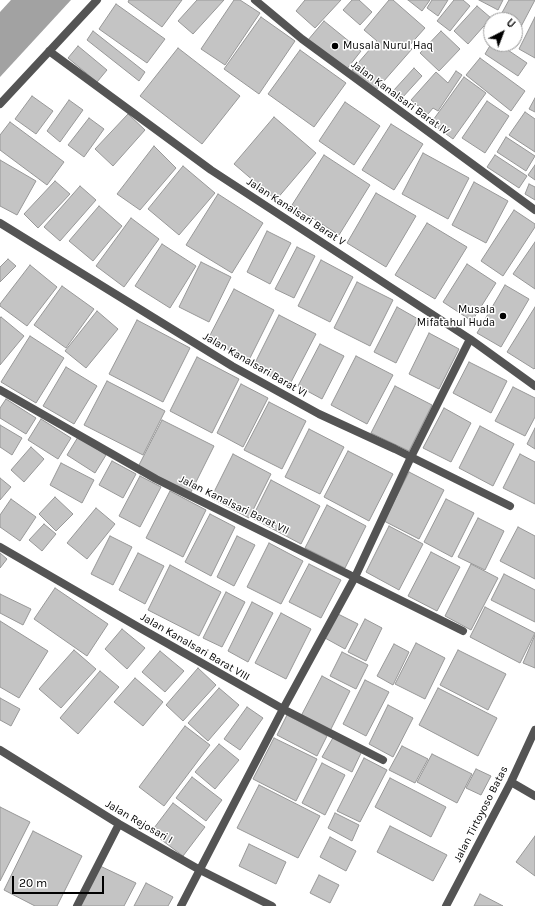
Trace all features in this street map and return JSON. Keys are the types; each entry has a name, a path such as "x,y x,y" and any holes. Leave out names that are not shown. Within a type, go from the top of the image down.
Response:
{"street":[{"path":"0,104 97,0"},
{"name":"Jalan Kanalsari Barat IV","path":"255,0 314,48 535,210"},
{"name":"Jalan Kanalsari Barat V","path":"48,51 211,170 470,339 535,386"},
{"name":"Jalan Kanalsari Barat VI","path":"0,223 232,366 319,414 510,506"},
{"path":"182,906 283,709 355,577 411,457 470,339"},
{"name":"Jalan Kanalsari Barat VII","path":"0,390 156,479 463,631"},
{"name":"Jalan Kanalsari Barat VIII","path":"0,546 80,594 283,709 383,760"},
{"name":"Jalan Tirtoyoso Batas","path":"446,906 511,782 535,730"},
{"name":"Jalan Rejosari I","path":"0,750 119,824 200,870 272,906"},
{"path":"511,782 535,796"},
{"path":"77,906 119,824"}],"shaded area":[{"path":"11,0 71,0 0,77 0,12"}],"building":[{"path":"129,0 182,0 162,27 128,2"},
{"path":"197,0 224,0 193,34 178,21"},
{"path":"234,0 240,0 260,13 225,65 201,49"},
{"path":"305,0 341,0 315,28 296,11"},
{"path":"352,0 359,0 372,12 360,25 343,10"},
{"path":"389,0 393,0 425,28 408,47 412,49 376,90 352,70 377,41 364,30"},
{"path":"408,0 430,0 422,11"},
{"path":"432,0 448,0 438,16 427,8"},
{"path":"454,0 463,0 470,6 450,31 437,21"},
{"path":"479,0 503,0 498,10"},
{"path":"509,0 535,0 523,23 523,12 502,12"},
{"path":"116,4 165,39 147,63 99,29"},
{"path":"477,6 484,12 483,27 468,44 454,31"},
{"path":"261,17 295,41 259,94 224,69"},
{"path":"535,17 535,58 523,51 523,41"},
{"name":"Musala Nurul Haq","path":"324,21 361,51 346,70 308,40"},
{"path":"93,31 145,72 139,81 87,40"},
{"path":"441,31 460,49 439,71 420,53"},
{"path":"78,46 107,70 97,82 68,58"},
{"path":"178,48 240,96 202,144 140,96"},
{"path":"300,50 346,83 314,127 268,94"},
{"path":"486,52 511,52 527,63 518,76 485,54"},
{"path":"480,58 525,91 511,111 466,75"},
{"path":"414,68 422,76 402,98 394,90"},
{"path":"456,71 462,75 438,111 433,108 428,114 411,100 436,72 448,83"},
{"path":"464,77 486,93 453,139 431,123"},
{"path":"32,96 53,111 36,134 15,119"},
{"path":"535,98 535,112 529,109"},
{"path":"69,100 83,110 60,142 47,131"},
{"path":"487,101 509,116 485,153 462,138"},
{"path":"345,102 380,126 354,165 319,141"},
{"path":"525,112 535,119 535,152 509,135"},
{"path":"128,114 145,130 113,166 95,149"},
{"path":"274,117 316,153 276,200 234,164"},
{"path":"89,118 104,129 84,157 68,145"},
{"path":"10,122 64,162 47,185 0,150 0,135"},
{"path":"391,124 423,144 394,190 362,170"},
{"path":"506,137 535,156 526,171 497,152"},
{"path":"154,146 176,168 140,210 117,194"},
{"path":"423,153 469,178 448,219 402,194"},
{"path":"324,155 370,185 339,235 292,205"},
{"path":"495,155 527,176 519,188 487,167"},
{"path":"0,160 36,181 17,215 0,206"},
{"path":"535,165 535,180 528,175"},
{"path":"183,166 215,193 179,235 148,209"},
{"path":"55,181 70,194 38,228 24,214"},
{"path":"474,182 508,201 486,243 452,225"},
{"path":"529,184 535,187 535,200 525,194"},
{"path":"80,186 96,200 60,241 44,227"},
{"path":"376,193 416,216 386,267 347,243"},
{"path":"218,194 263,223 232,273 186,245"},
{"path":"99,206 122,226 93,261 69,241"},
{"path":"514,210 535,224 535,227 503,276 481,261"},
{"path":"131,218 159,239 124,287 96,266"},
{"path":"427,223 467,247 435,299 395,275"},
{"path":"267,231 291,243 270,284 247,272"},
{"path":"535,242 535,289 513,274"},
{"path":"162,244 196,266 170,308 135,286"},
{"path":"297,247 315,256 294,298 275,289"},
{"path":"8,259 16,266 0,282 0,267"},
{"path":"321,260 353,277 330,322 298,306"},
{"path":"201,262 231,277 209,322 179,307"},
{"path":"467,264 496,283 472,321 443,302"},
{"path":"30,265 57,287 27,326 0,306 0,304"},
{"path":"357,282 393,300 370,346 334,328"},
{"name":"Musala Mifatahul Huda","path":"505,285 529,299 501,347 477,333"},
{"path":"62,286 94,309 66,348 34,325"},
{"path":"234,289 274,310 249,360 208,339"},
{"path":"397,307 418,319 396,363 374,352"},
{"path":"535,307 535,368 534,369 507,352"},
{"path":"97,311 118,329 86,368 65,351"},
{"path":"279,315 316,334 289,386 253,367"},
{"path":"1,317 24,336 0,365 0,318"},
{"path":"137,320 190,348 163,402 109,374"},
{"path":"429,333 459,349 439,389 409,374"},
{"path":"30,336 64,358 36,403 1,382"},
{"path":"320,344 344,356 322,399 298,386"},
{"path":"356,356 393,375 367,424 331,405"},
{"path":"197,357 239,379 212,433 170,411"},
{"path":"469,362 507,381 491,413 453,393"},
{"path":"66,367 97,386 74,424 43,406"},
{"path":"107,381 165,411 143,455 84,425"},
{"path":"241,384 268,398 243,447 217,433"},
{"path":"395,386 432,405 409,451 371,433"},
{"path":"513,387 535,398 535,417 525,436 495,421"},
{"path":"6,399 36,418 26,434 0,418 0,408"},
{"path":"269,402 306,421 282,469 244,450"},
{"path":"444,408 471,423 451,462 423,448"},
{"path":"41,419 71,438 58,459 28,440"},
{"path":"162,420 214,446 190,494 138,467"},
{"path":"0,425 22,438 12,455 0,447"},
{"path":"480,426 514,444 493,486 459,468"},
{"path":"535,428 535,449 527,444"},
{"path":"309,429 344,447 320,494 285,477"},
{"path":"78,437 106,455 95,473 67,455"},
{"path":"31,447 44,459 24,482 11,470"},
{"path":"348,451 393,474 369,521 324,497"},
{"path":"233,454 271,474 249,518 211,498"},
{"path":"520,454 535,462 535,504 503,488"},
{"path":"112,461 136,474 123,498 99,485"},
{"path":"61,463 94,480 82,503 50,485"},
{"path":"409,472 444,490 419,539 384,521"},
{"path":"140,476 161,487 140,527 119,516"},
{"path":"0,478 11,487 0,500"},
{"path":"271,480 320,506 301,544 252,518"},
{"path":"170,491 206,510 183,557 146,538"},
{"path":"55,497 73,514 56,531 39,514"},
{"path":"11,499 36,517 20,541 0,527 0,515"},
{"path":"446,499 474,513 452,557 424,542"},
{"path":"327,505 366,526 345,568 305,548"},
{"path":"96,508 115,524 87,559 67,543"},
{"path":"210,514 235,527 211,576 185,562"},
{"path":"478,518 504,531 485,570 458,557"},
{"path":"44,524 56,534 42,551 29,540"},
{"path":"389,526 423,544 399,590 366,572"},
{"path":"518,527 535,536 535,579 500,561"},
{"path":"110,536 132,547 113,585 91,574"},
{"path":"237,536 255,545 234,586 217,577"},
{"path":"269,543 303,561 281,604 247,587"},
{"path":"431,552 460,567 437,611 408,596"},
{"path":"0,553 7,559 0,568"},
{"path":"138,553 164,566 145,604 119,590"},
{"path":"309,564 341,580 321,618 289,602"},
{"path":"471,564 498,578 471,630 445,616"},
{"path":"170,565 221,592 199,636 148,610"},
{"path":"504,574 535,590 535,622 491,600"},
{"path":"55,588 108,624 87,656 34,619"},
{"path":"226,592 245,602 222,647 203,638"},
{"path":"0,594 31,609 23,625 0,613"},
{"path":"252,602 273,613 248,662 228,651"},
{"path":"485,607 535,633 520,663 470,637"},
{"path":"281,613 311,629 286,679 255,663"},
{"path":"338,614 358,624 345,649 325,638"},
{"path":"365,619 382,628 366,661 348,652"},
{"path":"0,621 48,651 19,698 0,687"},
{"path":"122,629 145,648 127,669 105,649"},
{"path":"535,635 535,668 523,663"},
{"path":"416,643 445,658 425,699 395,684"},
{"path":"394,644 409,652 393,685 377,676"},
{"path":"74,650 96,669 61,708 39,689"},
{"path":"458,650 506,674 488,710 440,685"},
{"path":"160,651 184,671 165,692 142,672"},
{"path":"342,652 368,665 356,689 330,676"},
{"path":"198,668 216,685 183,721 166,705"},
{"path":"100,671 119,687 78,734 60,718"},
{"path":"322,676 350,691 330,731 301,716"},
{"path":"135,678 163,702 143,726 114,702"},
{"path":"365,680 389,692 366,736 343,724"},
{"path":"219,688 239,705 208,741 188,723"},
{"path":"438,688 497,718 478,756 419,725"},
{"path":"0,698 20,709 11,726 0,720"},
{"path":"388,705 413,718 393,757 369,744"},
{"path":"247,707 263,718 240,750 224,739"},
{"path":"287,715 327,736 317,756 277,735"},
{"path":"185,726 210,745 164,806 139,787"},
{"path":"334,736 362,751 352,772 322,757"},
{"path":"274,738 317,759 296,801 253,779"},
{"path":"219,744 239,760 215,789 195,772"},
{"path":"402,746 428,759 415,783 389,770"},
{"path":"432,754 472,774 457,803 417,782"},
{"path":"364,758 387,770 360,822 337,811"},
{"path":"322,763 345,775 325,815 302,803"},
{"path":"476,769 491,776 481,795 466,788"},
{"path":"192,777 222,800 206,821 176,798"},
{"path":"390,778 446,807 431,837 375,807"},
{"path":"259,785 320,816 298,858 237,828"},
{"path":"173,803 205,827 183,856 151,832"},
{"path":"0,807 30,822 0,881"},
{"path":"335,813 359,825 352,841 328,828"},
{"path":"390,826 447,855 433,881 377,852"},
{"path":"33,831 82,856 57,906 35,906 4,890"},
{"path":"535,836 535,876 516,862"},
{"path":"330,837 356,851 346,871 320,857"},
{"path":"249,844 286,862 276,884 239,866"},
{"path":"100,866 136,883 124,906 80,906"},
{"path":"319,875 339,885 330,903 310,893"},
{"path":"146,883 173,897 168,906 134,906"},
{"path":"480,894 503,906 474,906"}],"place":[{"name":"Musala Nurul Haq","path":"335,46"},
{"name":"Musala Mifatahul Huda","path":"503,316"}]}
